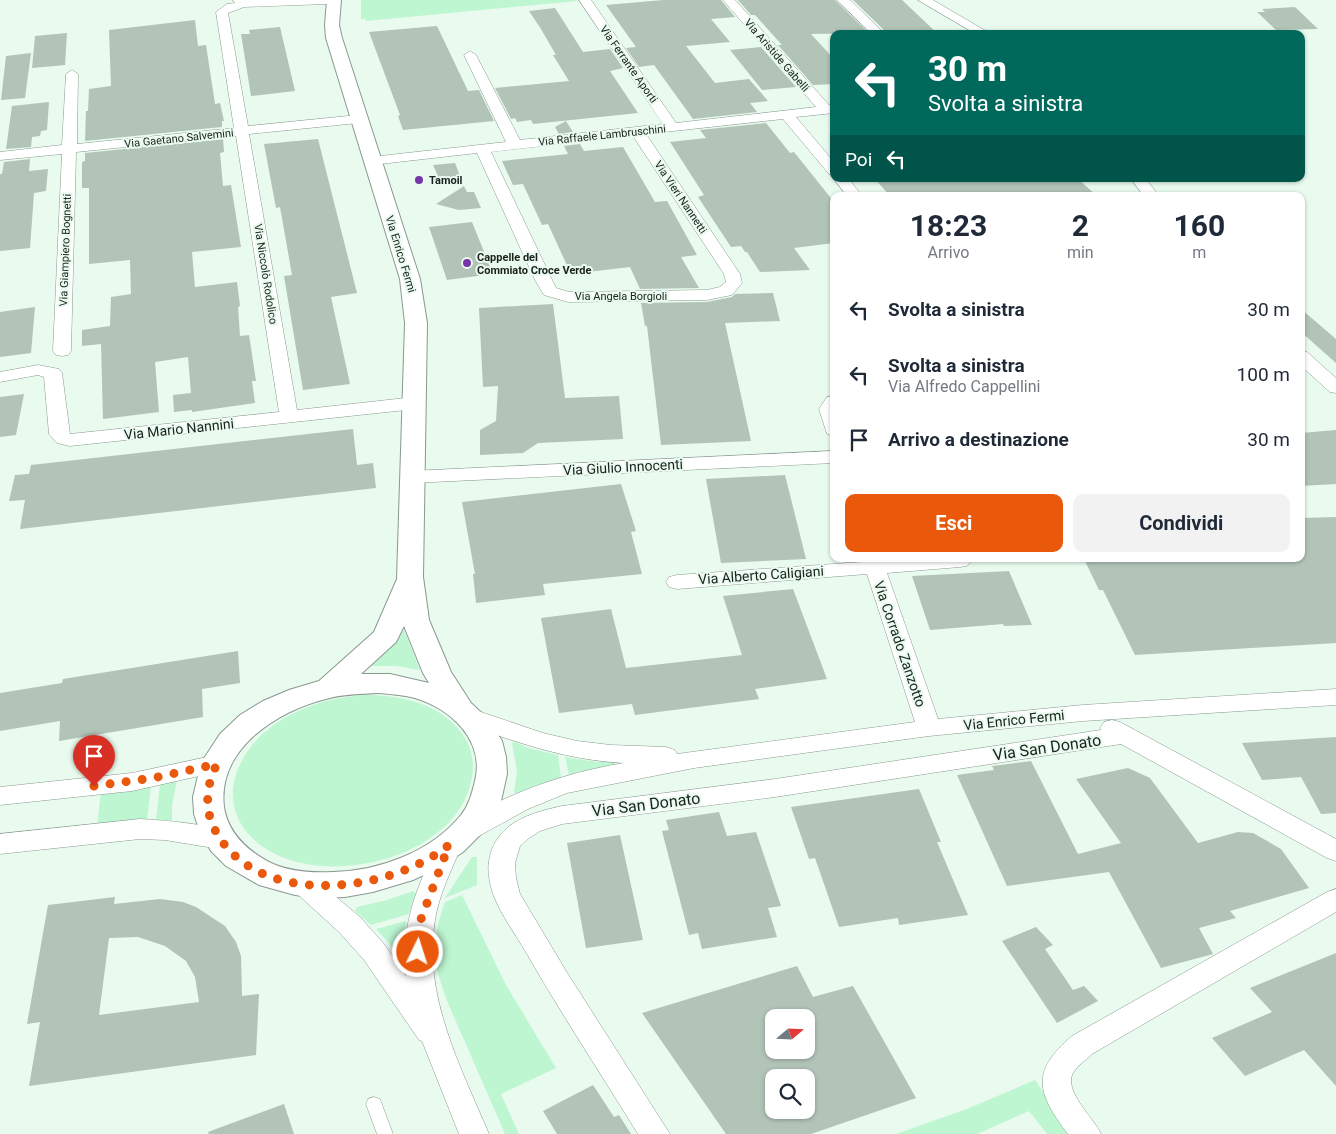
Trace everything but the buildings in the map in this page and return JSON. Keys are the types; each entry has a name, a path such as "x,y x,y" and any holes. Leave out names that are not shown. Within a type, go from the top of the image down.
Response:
{"street":[{"path":"241,2 326,0"},
{"name":"Via Enrico Fermi","path":"334,0 332,25 334,38 413,295 416,323 410,577"},
{"name":"Via Ferrante Aporti","path":"585,0 672,127"},
{"name":"Via Aristide Gabelli","path":"729,0 830,110"},
{"path":"843,0 875,30"},
{"path":"924,0 979,30"},
{"name":"Via Niccolò Rodolico","path":"241,2 222,12 289,416"},
{"path":"470,55 515,145"},
{"name":"Via Giampiero Bognetti","path":"62,351 72,74"},
{"name":"Via Raffaele Lambruschini","path":"371,161 830,110"},
{"path":"786,114 830,166"},
{"name":"Via Gaetano Salvemini","path":"0,156 358,119"},
{"name":"Via Vieri Nannetti","path":"637,131 726,263"},
{"name":"Via Angela Borgioli","path":"482,148 543,280 550,291 568,297 588,298 714,295 726,291 734,283 734,276 726,263"},
{"path":"843,182 852,192"},
{"path":"1140,182 1149,192"},
{"path":"1305,360 1336,388"},
{"name":"Via Mario Nannini","path":"0,377 38,370 53,373 59,429 61,438 64,439 81,439 415,403"},
{"name":"Via Giulio Innocenti","path":"412,477 830,457"},
{"name":"Via Alberto Caligiani","path":"677,582 873,563 916,562"},
{"name":"Via Corrado Zanzotto","path":"873,563 929,728"},
{"path":"330,688 386,636 410,577"},
{"path":"410,577 415,620 421,637 437,673 464,712 476,725 487,743 492,770 488,791 482,806 456,839 421,919 418,937 421,976 434,1037 474,1134"},
{"path":"369,683 397,684 432,693 464,712 543,742 579,750 694,759 590,778 558,786 510,806 418,865 380,879 341,885 302,883 274,877 249,866 235,856 220,839 211,820 208,806 209,785 217,764 233,740 261,716 296,697 330,688 369,683"},
{"name":"Via Enrico Fermi","path":"694,759 929,728 1083,713 1336,697"},
{"name":"Via San Donato","path":"1083,713 1336,851"},
{"name":"Via San Donato","path":"654,1134 556,979 507,895 503,882 501,859 505,847 513,836 536,822 562,815 775,788 1124,735"},
{"path":"0,796 132,782 217,764"},
{"path":"0,844 140,829 165,830 220,839"},
{"path":"302,883 350,926 374,952 434,1037"},
{"path":"1086,1134 1069,1111 1057,1087 1056,1075 1061,1064 1070,1055 1107,1031 1336,899"}],"lane":[{"path":"374,1104 385,1134"}],"green space":[{"path":"361,0 577,1 366,21 361,19"},
{"path":"404,630 420,670 396,666 365,666 396,641"},
{"path":"365,695 393,697 421,704 434,709 456,726 468,743 473,765 471,782 458,811 435,834 405,852 371,863 335,866 300,863 269,851 245,830 237,816 233,801 235,777 247,752 259,737 291,715 327,701"},
{"path":"515,742 528,748 558,755 561,777 517,794 514,792 517,771 512,743"},
{"path":"565,757 597,762 614,762 615,767 569,775"},
{"path":"177,780 172,806 172,821 156,820 160,784"},
{"path":"151,786 147,821 97,825 101,792"},
{"path":"472,857 477,857 477,885 445,898"},
{"path":"413,891 416,894 409,914 371,925 355,911 357,907 387,900"},
{"path":"462,895 506,985 556,1068 501,1094 519,1134 505,1134 444,994 438,973 435,948 442,909 445,902"},
{"path":"406,921 402,950 396,951 376,929"},
{"path":"1035,1080 1071,1134 1047,1134 1029,1111 977,1134 896,1134 967,1109"}],"place":[{"name":"Tamoil","path":"419,180"},
{"name":"Cappelle del Commiato Croce Verde","path":"467,263"}],"route":[{"path":"94,786 132,782 217,764 209,785 208,806 213,826 220,839 235,856 249,866 265,874 292,882 331,886 380,879 418,865 449,845 421,919 418,952"}]}
